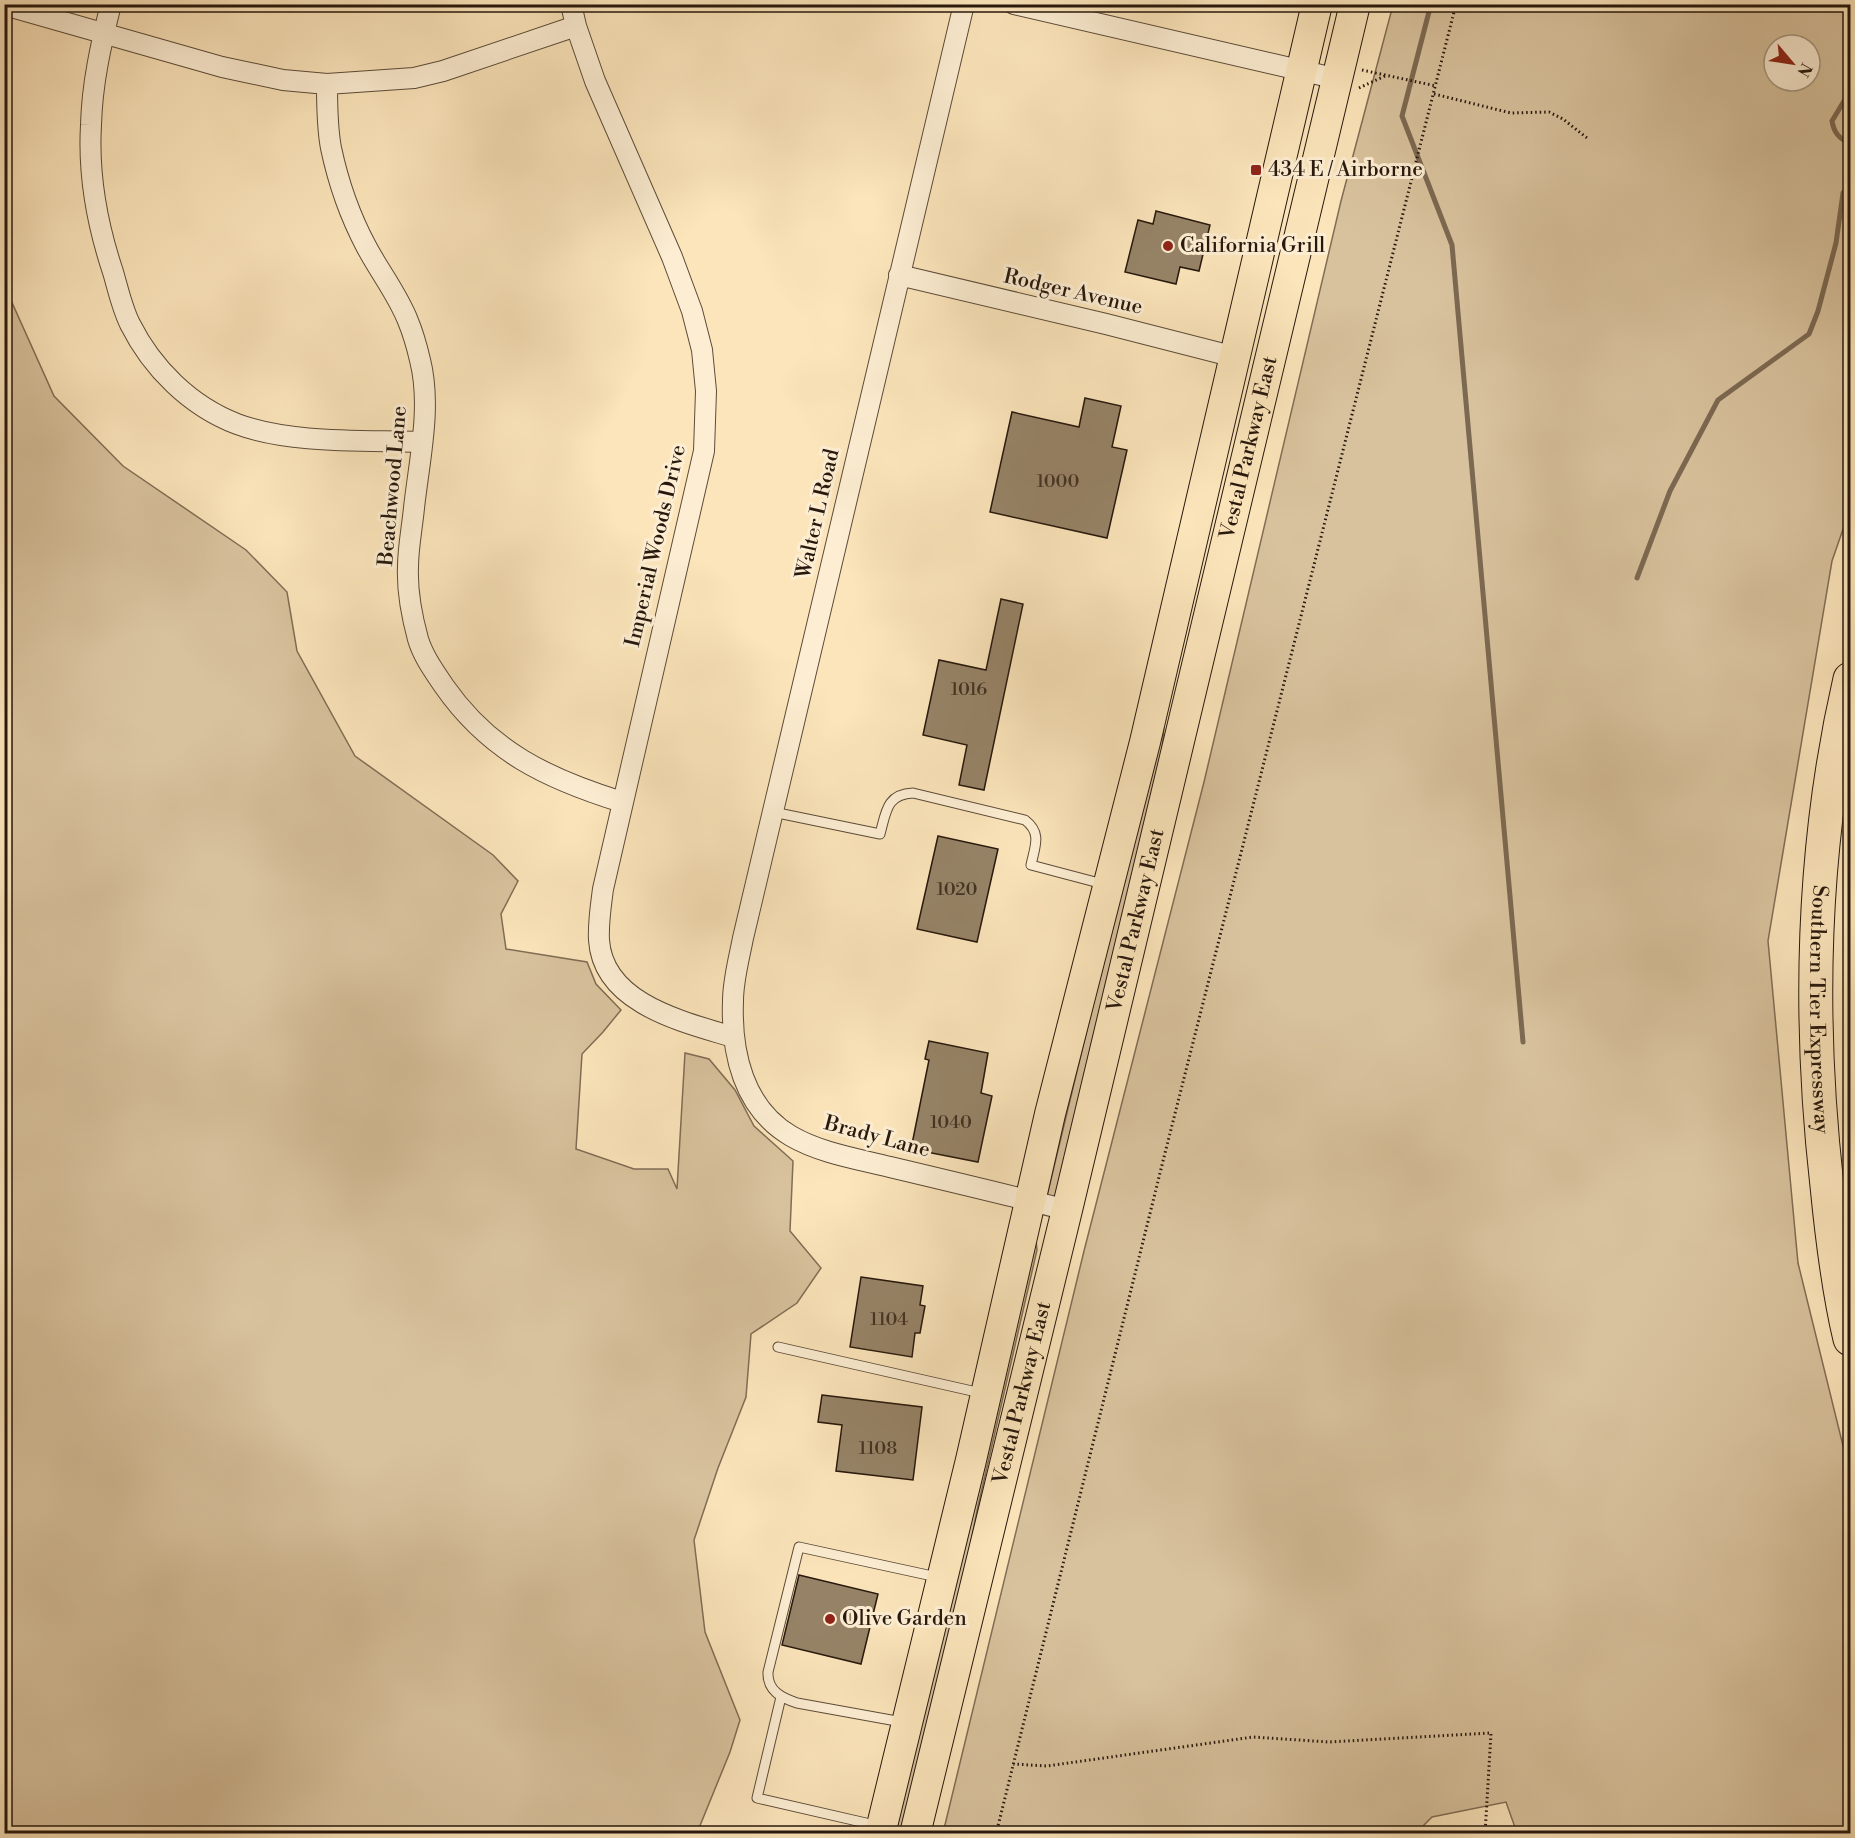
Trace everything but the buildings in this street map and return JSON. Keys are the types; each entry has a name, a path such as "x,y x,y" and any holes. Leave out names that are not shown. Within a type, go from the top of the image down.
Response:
{"highway":[{"name":"Southern Tier Expressway","path":"1851,679 1837,742 1830,796 1820,890 1816,964 1819,1117 1836,1263 1851,1339"}],"main road":[{"name":"Vestal Parkway East","path":"881,1830 986,1395 1050,1114 1148,731 1317,4"},
{"name":"Vestal Parkway East","path":"915,1833 1067,1210 1349,79 1355,4"}],"street":[{"path":"111,4 93,91 90,126 91,181 101,237 129,322 144,347 177,387 201,405 237,424 277,434 317,438 422,442"},
{"name":"Imperial Woods Drive","path":"571,4 576,26 596,81 672,257 692,311 702,350 706,391 704,451 603,888 599,941 604,960 614,978 635,1000 680,1021 733,1037"},
{"name":"Walter L Road","path":"733,1037 732,999 741,948 964,4"},
{"path":"1014,4 1349,79"},
{"path":"4,5 263,76 327,84 414,78 443,71 576,26"},
{"name":"Beachwood Lane","path":"327,84 331,148 352,216 407,319 420,361 424,384 422,442 408,568 418,640 430,666 451,696 477,726 519,759 546,774 573,786 622,802"},
{"name":"Rodger Avenue","path":"899,275 1235,357"},
{"name":"Brady Lane","path":"733,1037 742,1079 760,1110 792,1137 859,1160 1067,1210"}],"lane":[{"path":"773,812 880,834 888,807 894,799 901,794 913,793 1024,820 1033,826 1037,837 1031,865 1109,885"},
{"path":"778,1347 986,1395"},
{"path":"907,1723 781,1698 768,1680 768,1672 799,1547 942,1578"},
{"path":"781,1698 757,1798 881,1830"}],"path":[{"path":"996,1833 1163,1161 1456,4"},
{"path":"1349,79 1388,75 1436,86"},
{"path":"1349,79 1388,75"},
{"path":"1434,94 1511,113 1549,112 1563,119 1587,138"},
{"path":"1013,1764 1047,1766 1253,1737 1329,1742 1491,1733 1485,1833"}],"shaded area":[{"path":"1393,5 1850,5 1850,509 1832,561 1768,941 1798,1263 1850,1474 1850,1833 1517,1833 1506,1802 1432,1817 1416,1833 943,1833 1084,1251 1204,782 1341,201"},
{"path":"5,287 54,396 123,466 246,550 287,592 297,651 355,756 493,855 518,881 501,914 506,949 587,962 596,984 621,1010 582,1054 576,1149 634,1169 668,1169 677,1189 685,1053 709,1059 735,1090 754,1126 793,1161 790,1231 821,1268 797,1303 751,1334 746,1397 718,1468 694,1540 705,1632 740,1720 730,1752 697,1833 5,1833"},
{"path":"1162,718 1164,727 1159,785 1059,1197 1047,1196"},
{"path":"1036,1240 1037,1250 904,1833 891,1834"}],"waterway":[{"path":"1431,4 1402,116 1452,245 1523,1042"},
{"path":"1850,23 1847,31 1850,48"},
{"path":"1850,91 1832,121 1838,135 1850,144"},
{"path":"1637,578 1670,491 1718,400 1809,334 1818,311 1836,243 1843,193 1850,185"}],"place":[{"name":"434 E / Airborne","path":"1256,170"},
{"name":"California Grill","path":"1168,246"},
{"name":"Olive Garden","path":"830,1619"}]}
